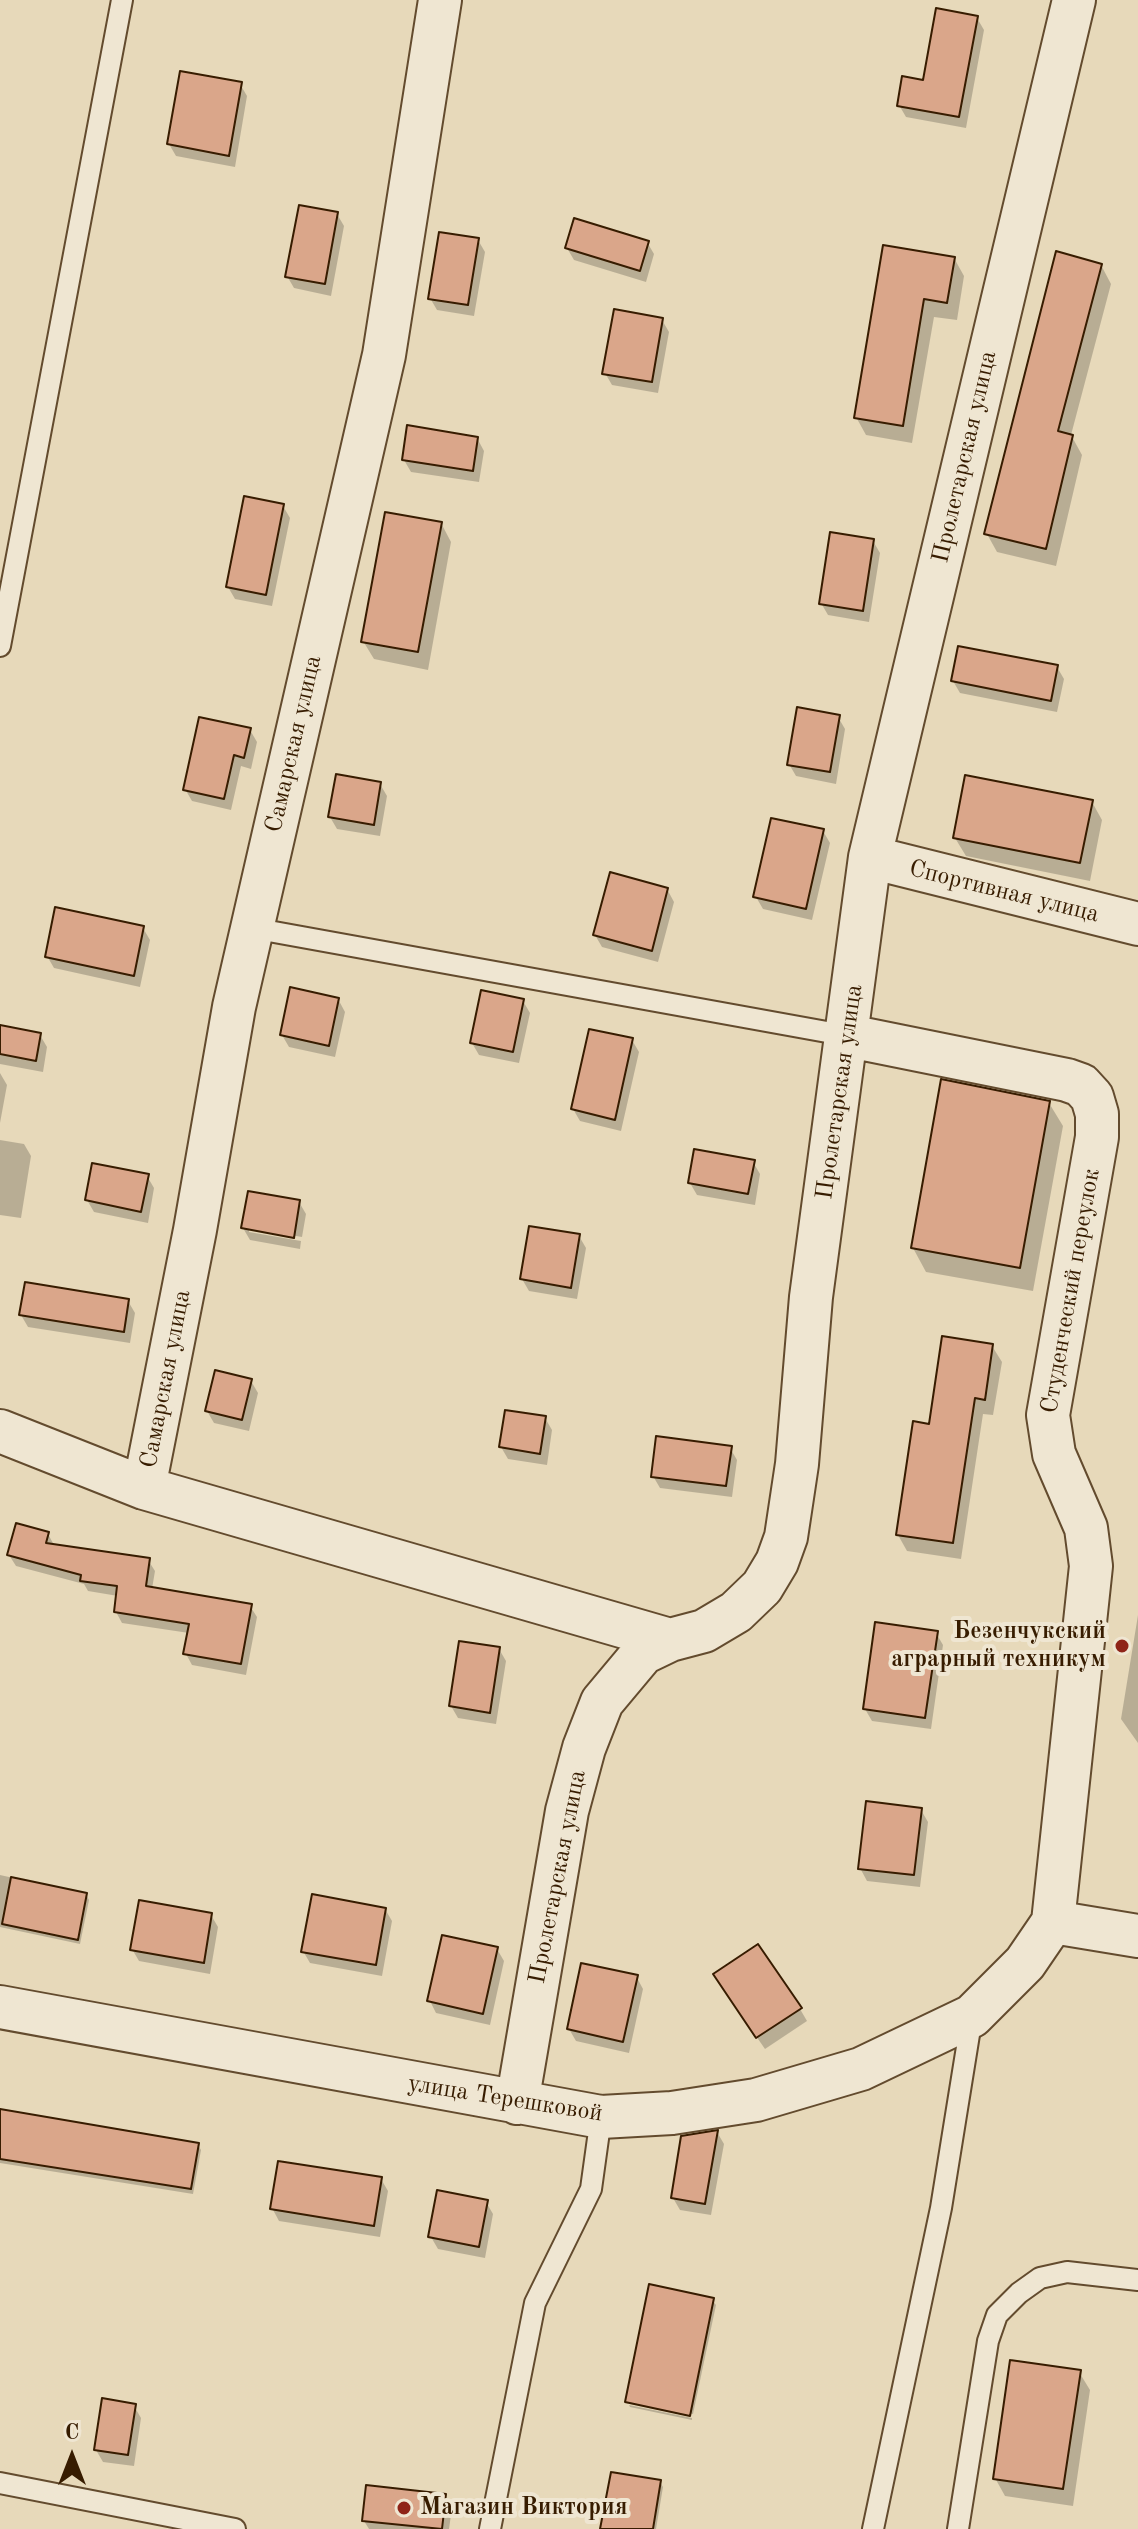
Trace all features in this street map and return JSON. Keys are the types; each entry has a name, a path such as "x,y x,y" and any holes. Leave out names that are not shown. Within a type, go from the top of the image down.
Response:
{"street":[{"name":"Самарская улица","path":"144,1488 195,1230 234,1007 384,355 440,0"},
{"name":"Пролетарская улица","path":"517,2103 567,1811 584,1748 602,1702 623,1673 643,1653 670,1640 704,1631 736,1612 762,1587 777,1562 786,1537 797,1464 811,1297 849,1036 870,857 1074,0"},
{"name":"Спортивная улица","path":"870,857 1138,924"},
{"name":"Студенческий переулок","path":"849,1036 1067,1080 1081,1085 1092,1097 1097,1114 1097,1137 1048,1415 1054,1454 1086,1528 1091,1566 1053,1922"},
{"path":"0,1431 144,1488 670,1640"},
{"path":"1053,1922 1138,1936"},
{"name":"улица Терешковой","path":"0,2007 601,2117 672,2113 756,2100 861,2069 972,2016 1025,1963 1053,1922"}],"lane":[{"path":"0,646 122,0"},
{"path":"252,928 849,1036"},
{"path":"873,2529 941,2208 972,2016"},
{"path":"490,2529 535,2303 591,2189 601,2117"},
{"path":"958,2529 988,2341 997,2315 1040,2278 1067,2272 1138,2280"},
{"path":"0,2483 235,2529"}],"building":[{"path":"936,8 978,16 959,117 897,106 902,76 923,80"},
{"path":"180,71 242,82 229,156 167,144"},
{"path":"299,205 338,212 325,284 285,277"},
{"path":"574,218 649,241 640,271 565,248"},
{"path":"439,232 479,238 468,305 428,299"},
{"path":"883,245 955,257 947,303 924,299 903,426 854,418"},
{"path":"1056,251 1102,264 1058,431 1073,435 1046,549 984,534"},
{"path":"614,309 663,318 652,382 602,374"},
{"path":"407,425 478,437 473,471 402,460"},
{"path":"244,496 284,504 266,595 226,587"},
{"path":"385,512 442,522 418,652 361,642"},
{"path":"830,532 874,539 863,611 819,604"},
{"path":"958,646 1058,665 1051,701 951,681"},
{"path":"797,707 840,715 830,772 787,765"},
{"path":"199,717 251,728 244,758 234,755 224,799 183,790"},
{"path":"336,774 381,782 374,825 328,817"},
{"path":"965,775 1093,800 1080,863 953,838"},
{"path":"771,818 824,829 806,909 753,897"},
{"path":"610,872 668,888 652,951 593,935"},
{"path":"55,907 144,926 134,976 45,957"},
{"path":"290,987 339,998 329,1046 280,1035"},
{"path":"481,990 524,999 513,1052 470,1043"},
{"path":"0,1025 41,1033 36,1061 0,1054"},
{"path":"589,1029 633,1038 615,1120 571,1109"},
{"path":"941,1079 1050,1101 1020,1268 911,1248"},
{"path":"694,1149 755,1160 748,1194 688,1183"},
{"path":"92,1163 149,1174 141,1212 85,1200"},
{"path":"248,1191 300,1200 294,1238 241,1228"},
{"path":"529,1226 580,1234 571,1288 520,1279"},
{"path":"25,1282 129,1299 124,1332 19,1315"},
{"path":"942,1336 993,1344 985,1400 975,1398 953,1543 896,1535 913,1421 929,1424"},
{"path":"215,1370 252,1379 242,1420 205,1411"},
{"path":"505,1410 546,1416 540,1454 499,1447"},
{"path":"656,1436 732,1446 726,1486 651,1477"},
{"path":"16,1523 49,1532 46,1543 150,1558 146,1586 252,1604 241,1664 183,1654 189,1624 114,1612 117,1586 80,1581 81,1575 7,1555"},
{"path":"875,1622 938,1631 925,1718 863,1709"},
{"path":"459,1641 500,1647 490,1713 449,1706"},
{"path":"866,1801 922,1808 914,1875 858,1869"},
{"path":"11,1877 87,1893 78,1940 2,1924"},
{"path":"312,1894 386,1908 376,1965 301,1952"},
{"path":"139,1900 212,1913 204,1963 130,1950"},
{"path":"442,1935 498,1947 483,2014 427,2001"},
{"path":"758,1944 802,2008 756,2038 713,1974"},
{"path":"581,1963 638,1975 623,2042 567,2029"},
{"path":"0,2109 199,2143 191,2189 0,2159"},
{"path":"718,2130 705,2204 671,2198 681,2136"},
{"path":"278,2161 382,2177 374,2226 270,2209"},
{"path":"437,2190 488,2200 479,2247 428,2237"},
{"path":"649,2284 714,2298 690,2416 625,2402"},
{"path":"1010,2360 1081,2370 1063,2489 993,2479"},
{"path":"102,2398 136,2404 128,2455 94,2450"},
{"path":"611,2472 661,2480 653,2529 600,2529"},
{"name":"Магазин Виктория","path":"366,2485 446,2494 442,2529 362,2521"}],"place":[{"name":"Безенчукский аграрный техникум","path":"1122,1646"},
{"name":"Магазин Виктория","path":"404,2508"}]}
